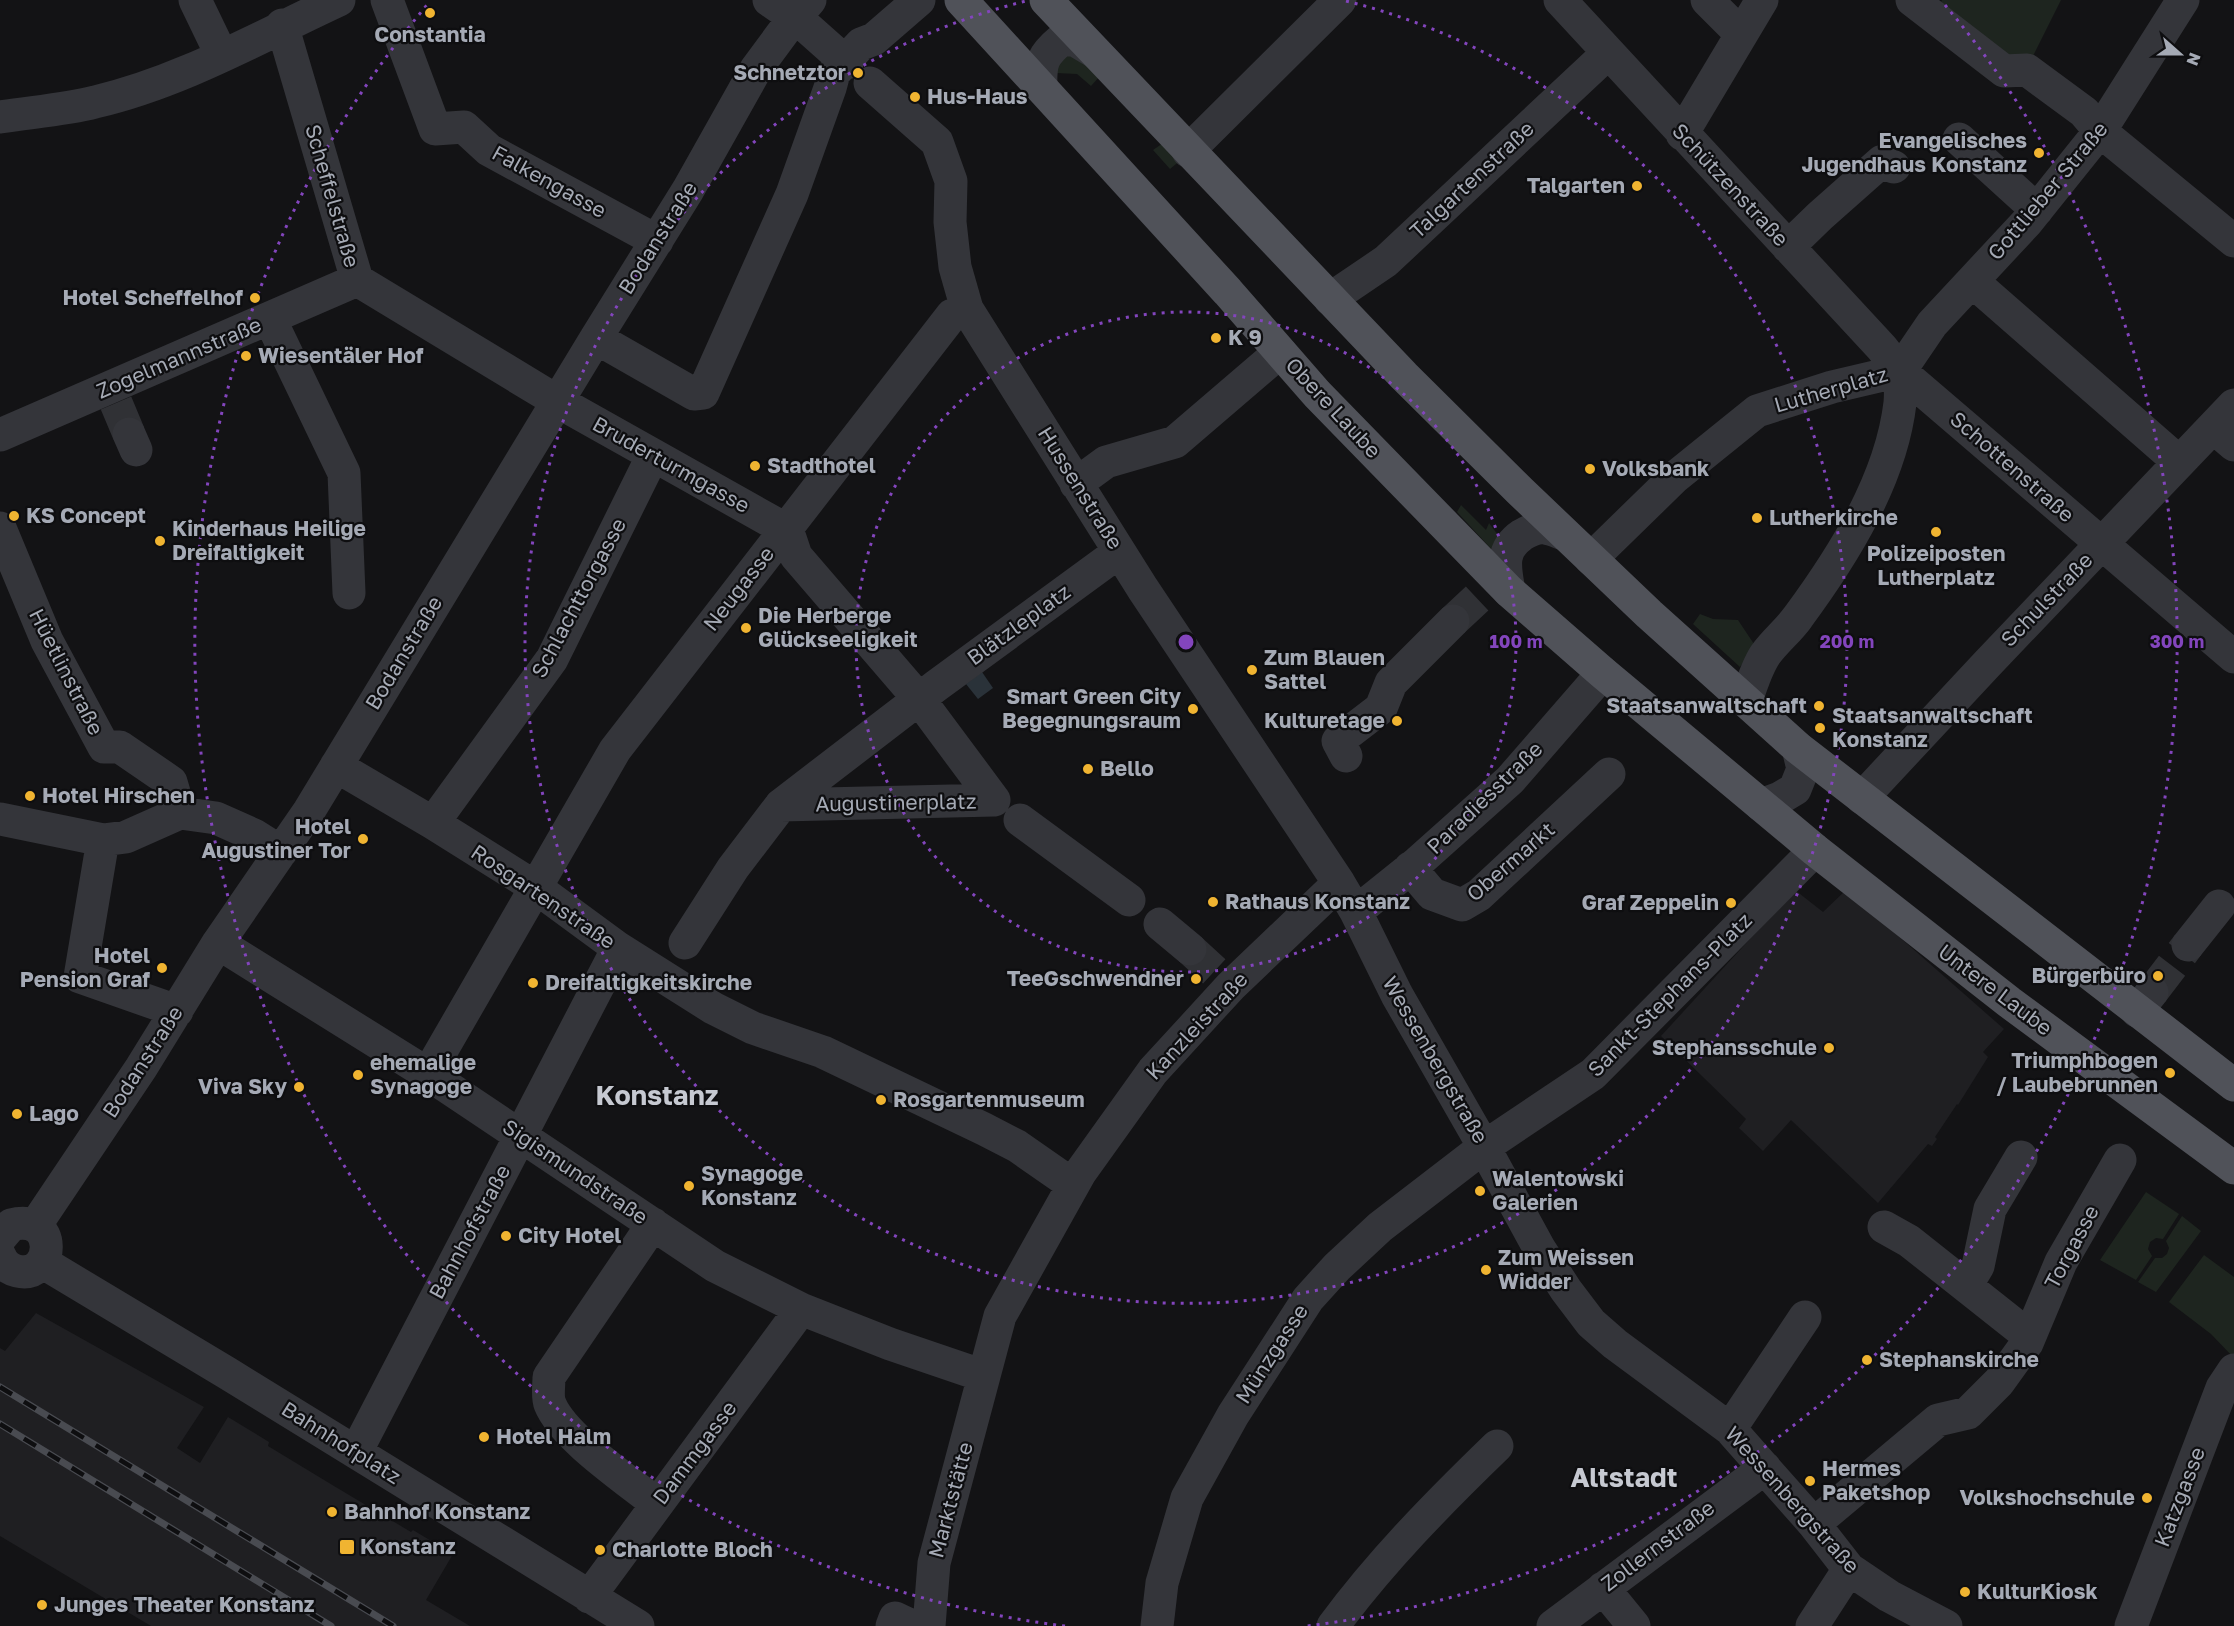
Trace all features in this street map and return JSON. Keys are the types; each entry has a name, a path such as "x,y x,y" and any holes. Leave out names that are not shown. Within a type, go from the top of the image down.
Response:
{"main road":[{"name":"Obere Laube","path":"961,0 1317,394 1496,587 1602,673"},
{"path":"1046,0 1404,376 1591,560 1798,748 1862,798 2145,1002 2234,1085"},
{"name":"Untere Laube","path":"1602,673 1815,850 2008,1002 2234,1168"}],"street":[{"path":"195,0 222,56"},
{"path":"0,117 95,103 204,66 282,25 339,0"},
{"name":"Falkengasse","path":"387,0 435,129 464,127 489,150 657,241"},
{"path":"596,338 694,394 703,393 792,194 834,73 854,69 861,44 874,39 919,0"},
{"path":"1188,151 1340,0"},
{"name":"Schützenstraße","path":"1560,0 1882,348 1900,371"},
{"path":"1707,0 1741,34"},
{"path":"1682,134 1762,0"},
{"path":"1912,0 2004,71 2027,70 2084,112 2100,132 2234,241"},
{"name":"Gottlieber Straße","path":"1900,371 1932,324 2037,210 2100,132 2183,0"},
{"name":"Bodanstraße","path":"35,1226 141,1068 218,943 281,852 336,766 688,190 756,69 765,30 786,4"},
{"name":"Hussenstraße","path":"786,4 854,69 937,142 951,182 950,222 955,267 967,309 1119,552 1339,883"},
{"name":"Scheffelstraße","path":"282,25 357,280 557,401"},
{"path":"1041,87 1042,66 1046,52 1061,40 1075,40 1095,52"},
{"name":"Talgartenstraße","path":"1330,299 1386,261 1608,53"},
{"path":"1959,139 2037,210"},
{"path":"1788,247 1881,162 1894,167"},
{"name":"Zogelmannstraße","path":"0,435 112,396 270,319 357,280"},
{"path":"1972,281 2179,462"},
{"name":"Neugasse","path":"428,1074 615,750 952,315 967,309"},
{"path":"270,319 344,473 349,593"},
{"path":"1076,484 1106,462 1175,442 1280,352"},
{"name":"Schottenstraße","path":"1900,371 2234,657"},
{"name":"Lutherplatz","path":"1591,560 1674,478 1757,411 1832,387 1900,371 1900,403 1890,444 1873,492 1854,533 1797,619 1765,655 1746,701"},
{"name":"Bruderturmgasse","path":"557,401 776,524 784,532"},
{"name":"Schulstraße","path":"1862,798 2179,462 2227,426"},
{"name":"Schlachttorgasse","path":"433,823 552,659 653,455"},
{"name":"Hüetlinstraße","path":"0,528 47,641 104,747 120,747 171,782 180,813"},
{"path":"1496,587 1505,568 1506,554 1512,541 1528,531 1544,528 1564,534"},
{"path":"784,532 790,538 796,556 919,699"},
{"name":"Blätzleplatz","path":"685,943 733,868 781,806 919,699 1119,552"},
{"path":"1346,756 1338,741 1381,708 1390,683 1453,621"},
{"name":"Paradiesstraße","path":"1356,912 1510,780 1602,673"},
{"name":"Augustinerplatz","path":"781,806 994,800 919,699"},
{"path":"1761,805 1795,789 1803,768 1798,748"},
{"name":"Rosgartenstraße","path":"336,766 535,887 618,948 668,976 713,1008 753,1028 823,1052 984,1129 1017,1146 1073,1185"},
{"name":"Obermarkt","path":"1410,868 1432,894 1462,905 1479,895 1609,774"},
{"path":"0,819 103,840 126,837 180,813 216,818 254,835 281,852"},
{"path":"1020,820 1129,900"},
{"path":"103,840 80,976 177,1011"},
{"name":"Sankt-Stephans-Platz","path":"1484,1147 1593,1074 1815,850"},
{"name":"Wessenbergstraße","path":"1339,883 1356,912 1391,985 1539,1248 1591,1323 1615,1344 1730,1429 1814,1524 1849,1569 1889,1596 1946,1626"},
{"name":"Kanzleistraße","path":"1073,1185 1103,1139 1223,980 1339,883"},
{"path":"2188,945 2219,906"},
{"path":"1160,924 1190,949"},
{"name":"Sigismundstraße","path":"218,943 428,1074 715,1266 801,1309 890,1344 984,1376"},
{"name":"Bahnhofstraße","path":"356,1452 618,948"},
{"name":"Münzgasse","path":"1157,1626 1162,1583 1187,1498 1233,1415 1286,1331 1308,1299 1368,1237 1484,1147"},
{"path":"1966,1286 1978,1266 1990,1209 2021,1157"},
{"name":"Torgasse","path":"2030,1336 2061,1262 2120,1160"},
{"name":"Marktstätte","path":"929,1626 934,1563 1000,1316 1073,1185"},
{"path":"27,1223 35,1226 46,1238 46,1255 42,1263 29,1271 21,1272 2,1258 11,1225 27,1223"},
{"path":"653,1224 549,1377 548,1402 559,1422 576,1439 657,1504"},
{"path":"1814,1524 1938,1420 1968,1413 1998,1382 2030,1336 1909,1241 1884,1227"},
{"name":"Bahnhofplatz","path":"42,1263 356,1452 589,1598 638,1626"},
{"name":"Dammgasse","path":"589,1598 801,1309"},
{"path":"1730,1429 1805,1317"},
{"name":"Katzgasse","path":"2131,1626 2222,1388 2234,1370"},
{"path":"1333,1626 1408,1534 1497,1446"},
{"name":"Zollernstraße","path":"1553,1626 1765,1468"},
{"path":"1812,1626 1849,1569"},
{"path":"1603,1588 1634,1626"}],"shaded area":[{"path":"1942,0 2061,0 2033,56 2006,60 1940,4"},
{"path":"1075,52 1100,76 1091,86 1077,74 1056,73 1054,59"},
{"path":"1166,141 1182,159 1170,169 1153,150"},
{"path":"1461,505 1486,530 1489,523 1501,539 1495,553 1457,512"},
{"path":"1700,614 1713,619 1738,620 1754,644 1740,667 1693,624"},
{"path":"982,672 993,688 978,699 966,684"},
{"name":"Stephansschule","path":"1795,890 1823,912 1846,890 2004,1029 1983,1052 1988,1057 1935,1137 1937,1139 1932,1146 1928,1144 1878,1203 1791,1120 1763,1151 1739,1128 1746,1119 1661,1036"},
{"path":"2146,1192 2179,1214 2163,1239 2156,1238 2150,1242 2148,1249 2152,1256 2136,1280 2100,1260"},
{"path":"2182,1216 2201,1231 2156,1292 2138,1282 2155,1258 2162,1258 2167,1254 2169,1248 2166,1241"},
{"path":"2204,1255 2234,1277 2234,1358 2211,1334 2169,1302"},
{"path":"36,1313 204,1407 177,1448 200,1463 228,1417 269,1442 268,1446 411,1532 413,1530 453,1554 426,1600 470,1626 151,1626 0,1536 0,1348 5,1351"}],"tunnel":[{"path":"116,403 129,434"},
{"path":"1453,621 1483,593"},
{"path":"2152,992 2188,945"},
{"path":"1190,949 1216,973"}],"railway":[{"path":"0,1387 393,1626"},
{"path":"0,1424 331,1626"}],"place":[{"name":"Constantia","path":"430,13"},
{"name":"Schnetztor","path":"858,73"},
{"name":"Hus-Haus","path":"915,97"},
{"name":"Evangelisches Jugendhaus Konstanz","path":"2039,153"},
{"name":"Talgarten","path":"1637,186"},
{"name":"Hotel Scheffelhof","path":"255,298"},
{"name":"K 9","path":"1216,338"},
{"name":"Wiesentäler Hof","path":"246,356"},
{"name":"Stadthotel","path":"755,466"},
{"name":"Volksbank","path":"1590,469"},
{"name":"KS Concept","path":"14,516"},
{"name":"Lutherkirche","path":"1757,518"},
{"name":"Polizeiposten Lutherplatz","path":"1936,532"},
{"name":"Kinderhaus Heilige Dreifaltigkeit","path":"160,541"},
{"name":"Die Herberge Glückseeligkeit","path":"746,628"},
{"name":"Zum Blauen Sattel","path":"1252,670"},
{"name":"Staatsanwaltschaft","path":"1819,706"},
{"name":"Smart Green City Begegnungsraum","path":"1193,709"},
{"name":"Kulturetage","path":"1397,721"},
{"name":"Staatsanwaltschaft Konstanz","path":"1820,728"},
{"name":"Bello","path":"1088,769"},
{"name":"Hotel Hirschen","path":"30,796"},
{"name":"Hotel Augustiner Tor","path":"363,839"},
{"name":"Rathaus Konstanz","path":"1213,902"},
{"name":"Graf Zeppelin","path":"1731,903"},
{"name":"Hotel Pension Graf","path":"162,968"},
{"name":"Bürgerbüro","path":"2158,976"},
{"name":"TeeGschwendner","path":"1196,979"},
{"name":"Dreifaltigkeitskirche","path":"533,983"},
{"name":"Stephansschule","path":"1829,1048"},
{"name":"Triumphbogen / Laubebrunnen","path":"2170,1073"},
{"name":"ehemalige Synagoge","path":"358,1075"},
{"name":"Viva Sky","path":"299,1087"},
{"name":"Rosgartenmuseum","path":"881,1100"},
{"name":"Lago","path":"17,1114"},
{"name":"Synagoge Konstanz","path":"689,1186"},
{"name":"Walentowski Galerien","path":"1480,1191"},
{"name":"City Hotel","path":"506,1236"},
{"name":"Zum Weissen Widder","path":"1486,1270"},
{"name":"Stephanskirche","path":"1867,1360"},
{"name":"Hotel Halm","path":"484,1437"},
{"name":"Hermes Paketshop","path":"1810,1481"},
{"name":"Volkshochschule","path":"2147,1498"},
{"name":"Bahnhof Konstanz","path":"332,1512"},
{"name":"Konstanz","path":"347,1547"},
{"name":"Charlotte Bloch","path":"600,1550"},
{"name":"KulturKiosk","path":"1965,1592"},
{"name":"Junges Theater Konstanz","path":"42,1605"}],"district":[{"name":"Konstanz","path":"657,1096"},
{"name":"Altstadt","path":"1624,1478"}]}
